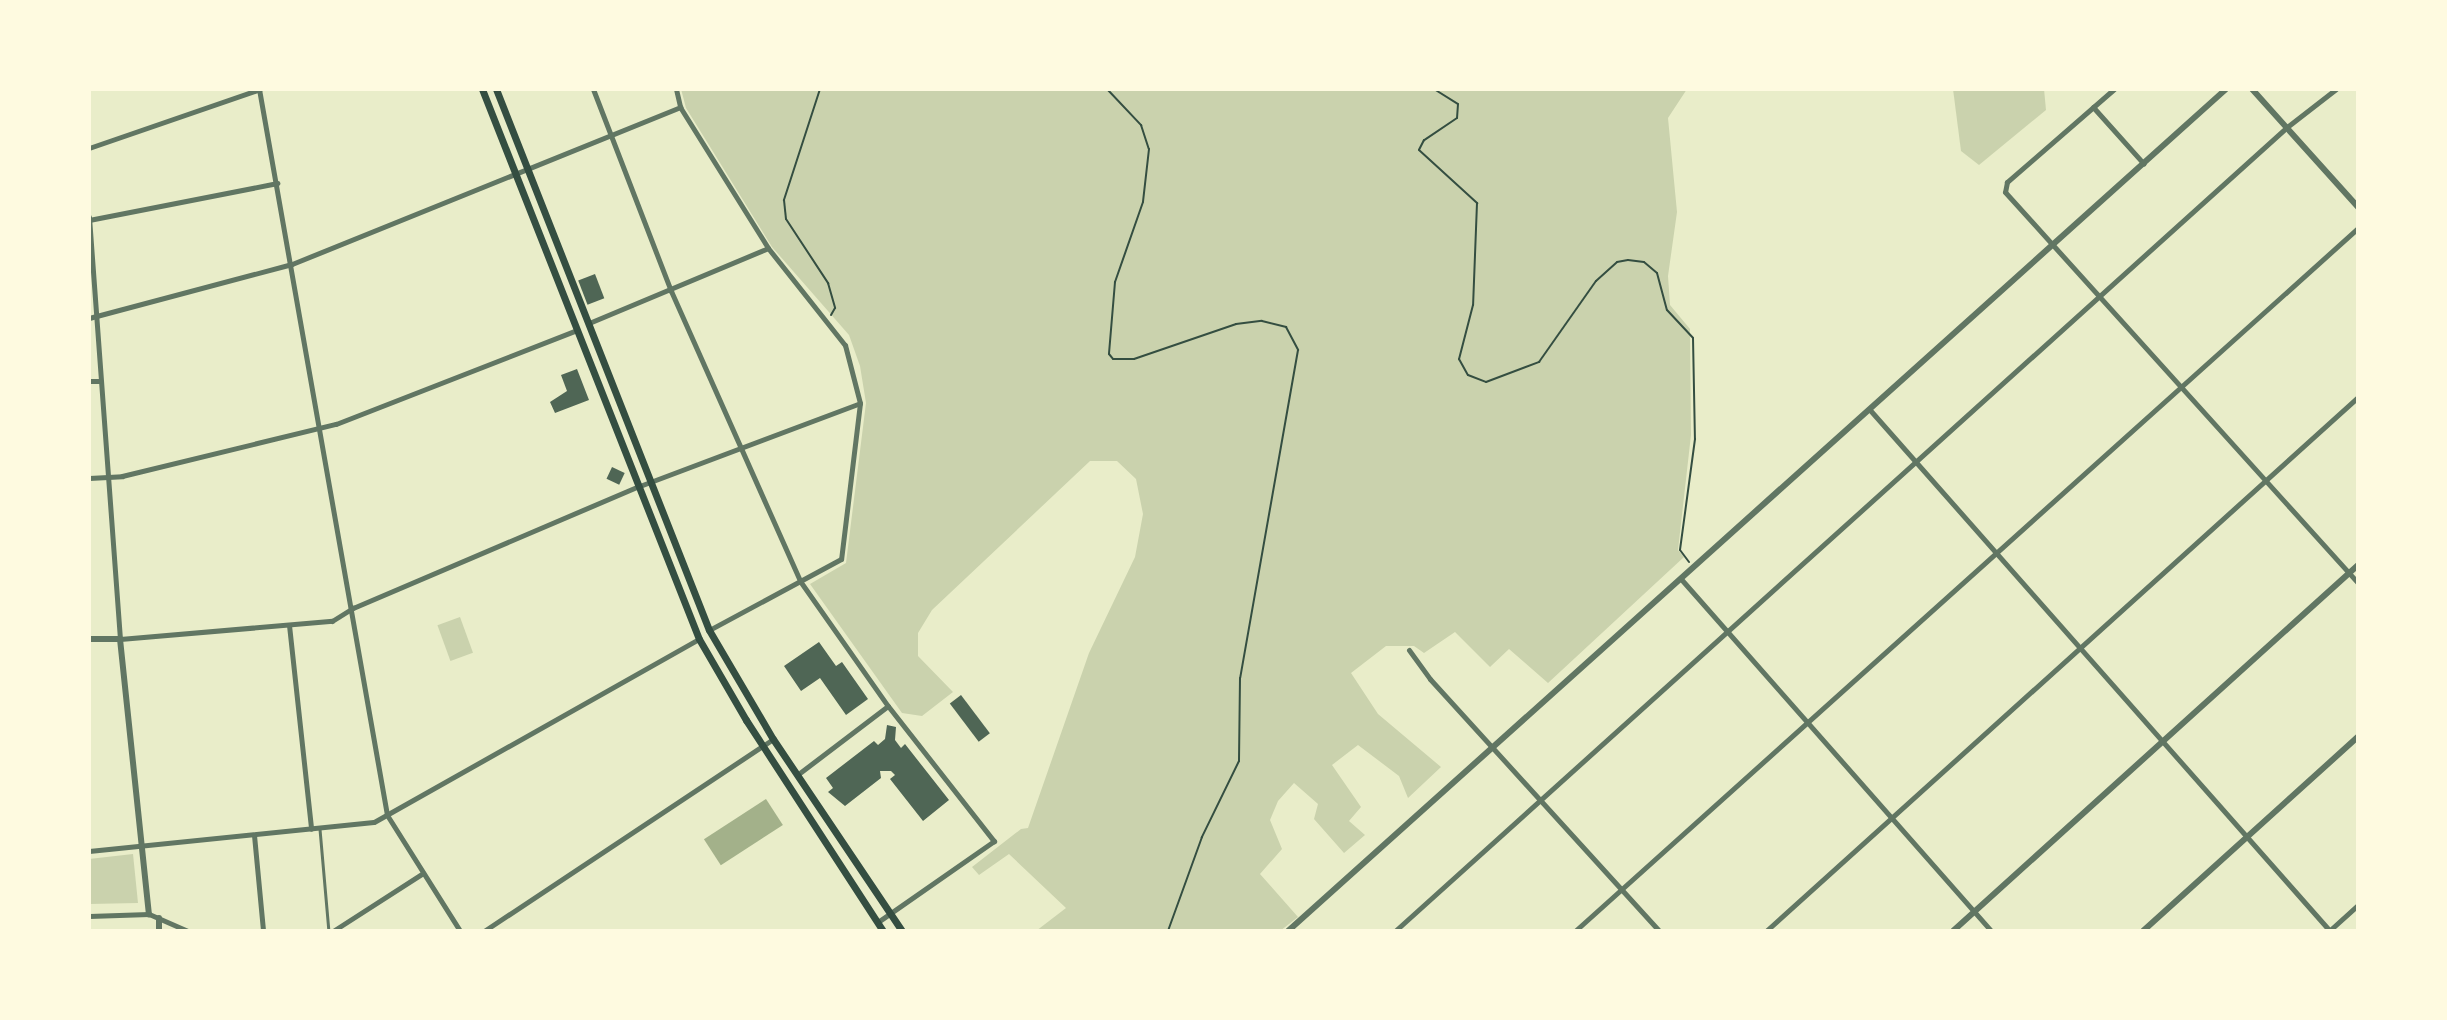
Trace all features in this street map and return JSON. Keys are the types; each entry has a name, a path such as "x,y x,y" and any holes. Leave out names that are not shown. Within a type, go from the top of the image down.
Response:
{"main road":[{"path":"482,89 699,639 762,746 883,931"},
{"path":"496,89 709,630 773,739 902,931"}],"street":[{"path":"89,148 260,89 318,427 353,608 387,815 460,931"},
{"path":"593,89 671,291 800,581 888,706 994,841 877,922"},
{"path":"676,89 680,107 768,248 850,356 860,403 841,559 709,630"},
{"path":"2114,89 2003,186 2179,389 2358,583"},
{"path":"1288,931 2226,89"},
{"path":"2252,89 2358,207"},
{"path":"1395,931 2287,127 2336,89"},
{"path":"93,318 292,264 680,107"},
{"path":"2093,107 2144,164"},
{"path":"149,914 120,639 93,318 89,218 276,183"},
{"path":"1575,931 2358,229"},
{"path":"589,323 671,291 768,248"},
{"path":"89,478 107,478 318,427 383,408 577,330"},
{"path":"89,381 100,381"},
{"path":"1766,931 2358,397"},
{"path":"89,639 120,639 332,621 353,608 637,486 860,403"},
{"path":"1870,411 2330,931 2358,905"},
{"path":"1953,931 2358,565"},
{"path":"1681,579 1991,931"},
{"path":"289,625 311,829"},
{"path":"89,851 374,822 699,639"},
{"path":"1409,650 1659,931"},
{"path":"797,775 888,706"},
{"path":"2143,931 2358,737"},
{"path":"484,931 773,739"},
{"path":"254,835 263,931"},
{"path":"331,931 423,873"},
{"path":"89,916 149,914 188,931"},
{"path":"159,919 159,931"}],"lane":[{"path":"320,828 331,931"}],"path":[{"path":"820,89 787,180 784,200 786,219 822,269 835,301 835,309 825,320"},
{"path":"1107,89 1141,125 1149,149 1143,202 1115,282 1109,354 1113,359 1134,359 1236,324 1262,321 1286,327 1298,350 1240,678 1239,761 1202,836 1168,931"},
{"path":"1434,89 1458,104 1457,118 1420,145 1428,160 1476,203 1473,305 1459,359 1468,375 1486,382 1539,362 1596,281 1616,262 1644,262 1657,273 1667,310 1693,338 1695,439 1680,550 1693,569"}],"shaded area":[{"path":"681,89 1687,89 1668,118 1677,212 1668,276 1670,305 1690,329 1691,435 1678,550 1684,557 1548,683 1509,649 1490,667 1455,632 1424,653 1414,646 1386,646 1351,673 1378,714 1441,767 1408,798 1399,776 1358,745 1332,765 1361,807 1349,821 1365,835 1344,853 1314,819 1318,804 1294,783 1278,801 1270,820 1282,849 1260,874 1298,917 1280,931 1036,931 1066,908 1009,854 979,875 972,867 1021,829 1028,828 1089,653 1135,557 1143,514 1136,479 1117,461 1090,461 932,610 918,633 918,656 953,692 922,716 902,713 810,584 846,563 866,403 860,366 849,335 772,247 686,108"},
{"path":"1953,89 2044,89 2046,110 1979,165 1961,151"},
{"path":"460,617 473,653 450,661 437,625"},
{"path":"766,799 783,825 721,865 704,839"},
{"path":"133,854 138,903 89,904 89,859"}],"building":[{"path":"595,274 604,298 588,305 578,280"},
{"path":"577,369 589,400 555,413 550,402 567,391 561,375"},
{"path":"612,467 625,473 619,485 607,479"},
{"path":"819,642 836,666 842,662 868,699 846,715 820,678 801,691 784,666"},
{"path":"961,695 990,733 979,742 950,703"},
{"path":"887,725 896,727 895,740 901,748 905,744 949,800 923,821 890,779 895,775 891,771 880,771 881,778 845,806 828,792 833,788 826,778 874,741 878,745 885,739"}]}
